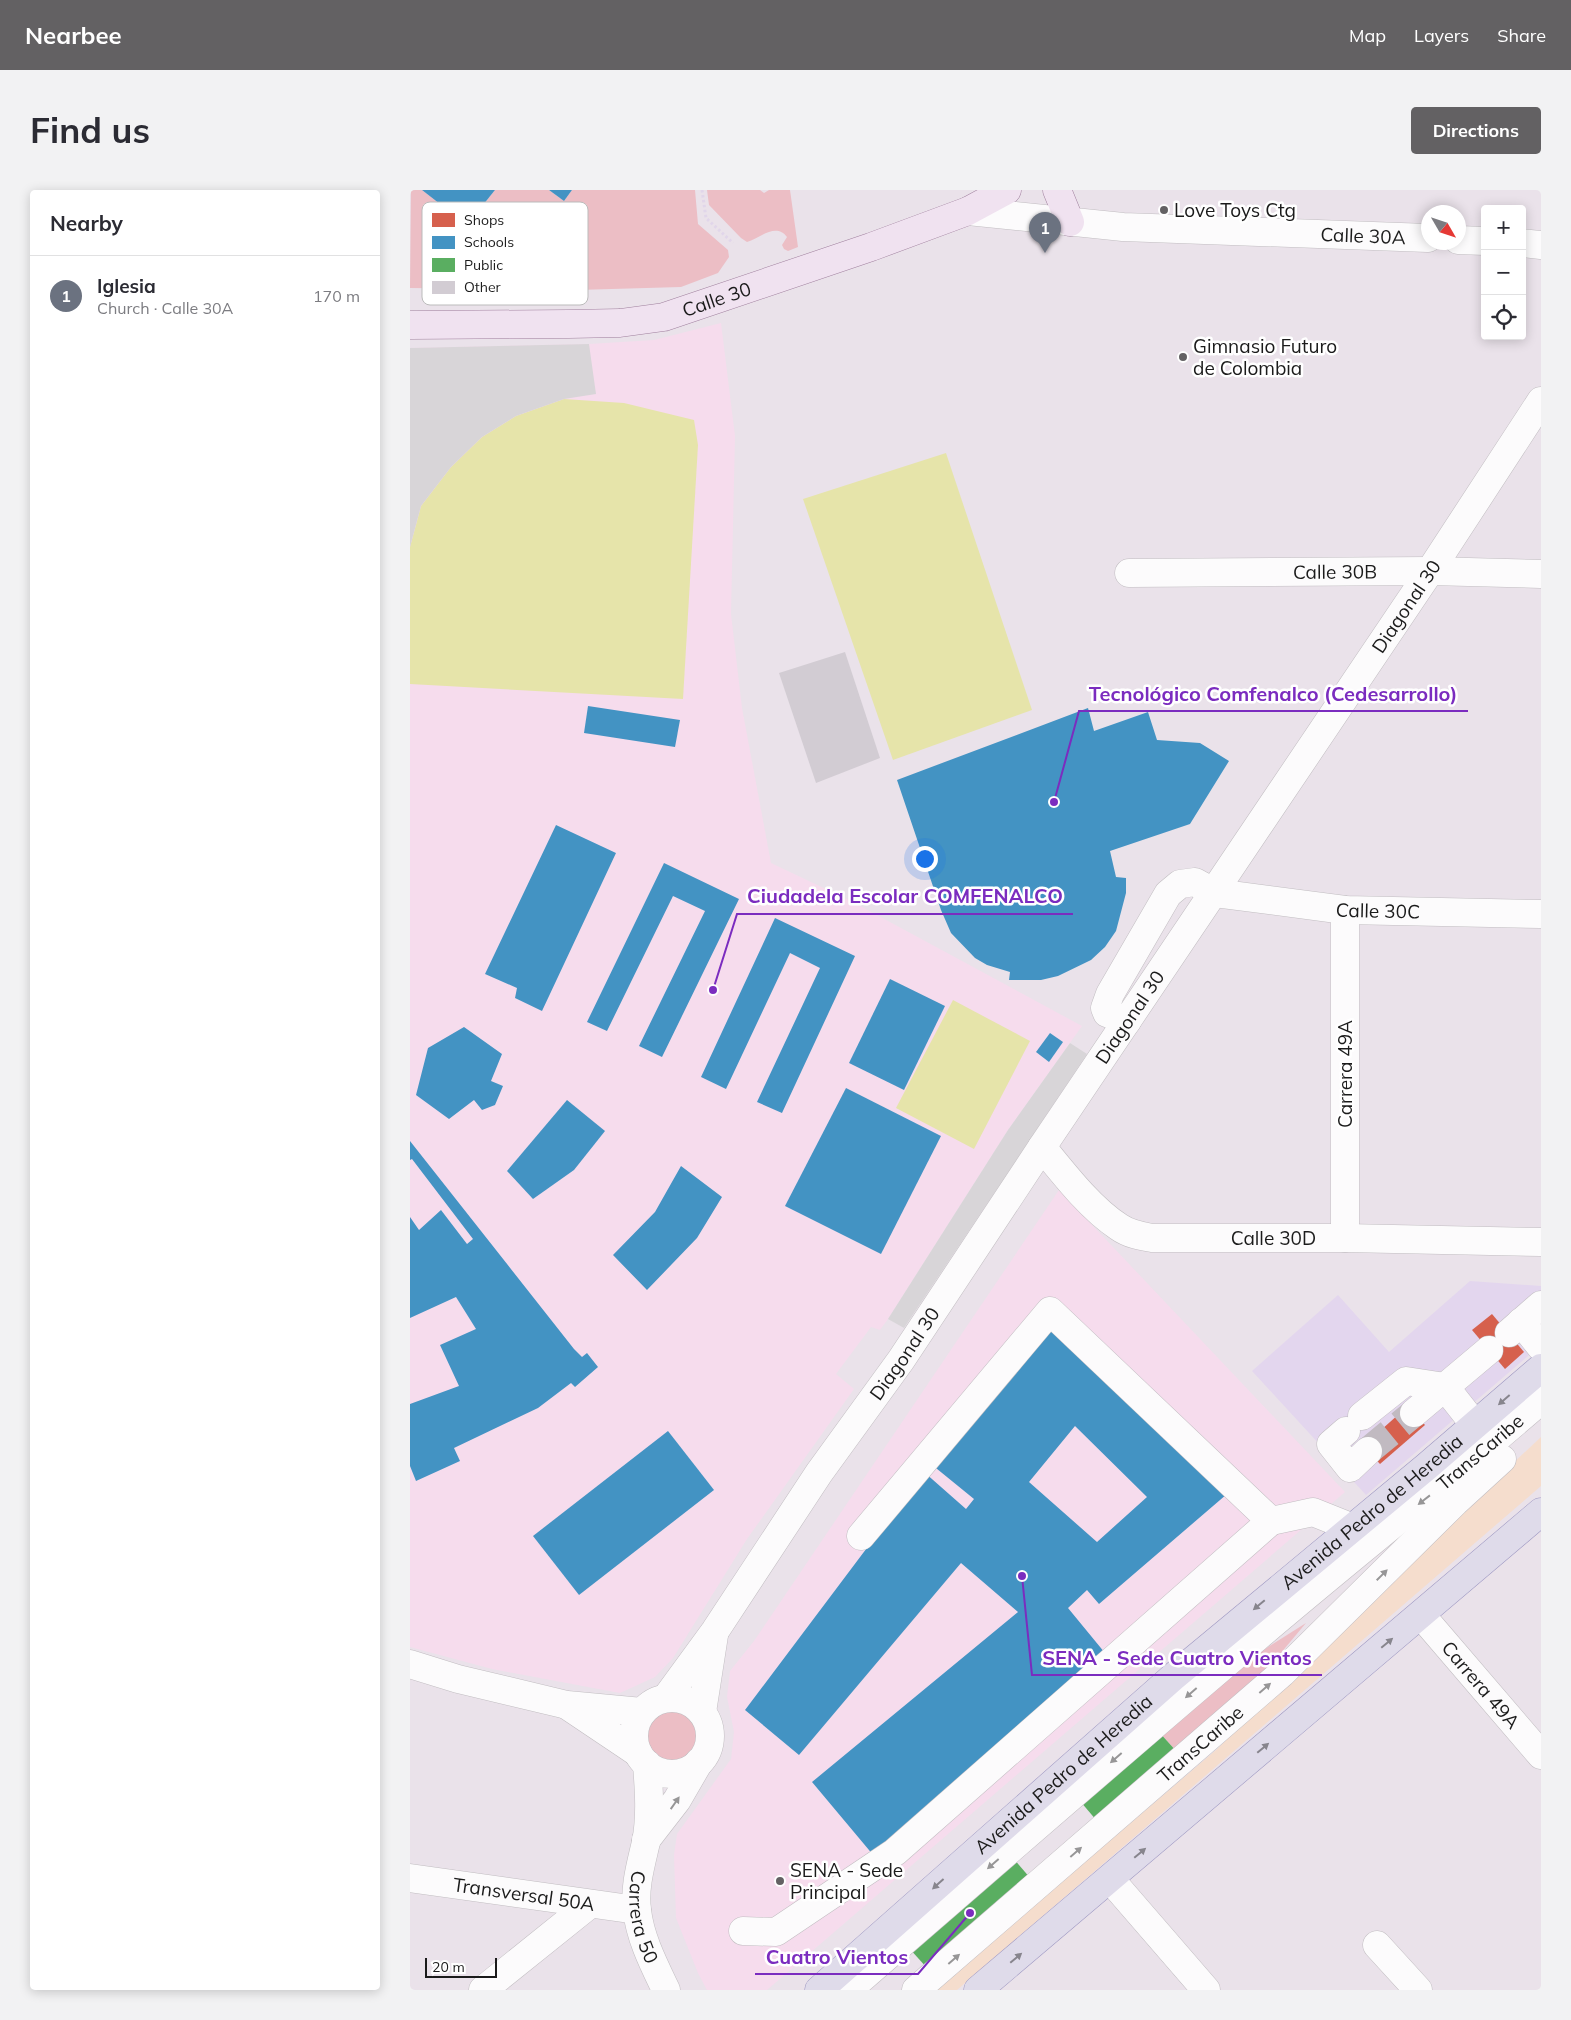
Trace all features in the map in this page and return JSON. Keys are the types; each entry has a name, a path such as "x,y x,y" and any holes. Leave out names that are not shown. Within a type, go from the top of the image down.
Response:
{"highway":[{"name":"Avenida Pedro de Heredia","path":"819,1990 1173,1677 1353,1528 1541,1368"},
{"path":"978,1990 1541,1512"}],"main road":[{"name":"Calle 30","path":"410,325 620,323 664,317 811,269 968,211 1007,190"},
{"path":"1057,190 1070,222"}],"street":[{"name":"Calle 30A","path":"968,211 1123,227 1421,238"},
{"path":"1466,240 1481,241"},
{"path":"1526,244 1541,244"},
{"name":"Diagonal 30","path":"666,1698 715,1631 814,1481 901,1360 1042,1147 1430,571 1541,401"},
{"name":"Calle 30B","path":"1129,573 1430,571 1541,574"},
{"name":"Calle 30C","path":"1127,1021 1107,1013 1105,1008 1110,994 1168,894 1180,884 1195,882 1215,892 1345,910 1541,914"},
{"name":"Carrera 49A","path":"1345,910 1345,1238"},
{"name":"Calle 30D","path":"1042,1147 1079,1191 1119,1227 1135,1235 1152,1238 1345,1238 1541,1242"},
{"path":"861,1536 1050,1311 1272,1521"},
{"path":"1414,1413 1515,1328 1541,1347"},
{"path":"1368,1452 1350,1468 1331,1444 1406,1381 1445,1387 1475,1425"},
{"name":"TransCaribe","path":"848,1990 1257,1637 1440,1487 1541,1400"},
{"name":"TransCaribe","path":"916,1990 1282,1673 1455,1502 1541,1424"},
{"path":"743,1931 776,1932 895,1852 1272,1521 1313,1512 1353,1528"},
{"name":"Carrera 49A","path":"1421,1615 1541,1755"},
{"name":"Diagonal 30","path":"702,1712 715,1631"},
{"path":"410,1664 458,1679 567,1705 642,1712"},
{"path":"567,1705 660,1772 671,1774 690,1769 699,1762 709,1743 709,1732 702,1712 686,1700 666,1698 648,1706 642,1712 634,1732 642,1759"},
{"name":"Carrera 50","path":"642,1759 649,1795 646,1840 639,1870 637,1910 647,1947 666,1990"},
{"name":"Carrera 50","path":"646,1840 677,1800 699,1762"},
{"name":"Transversal 50A","path":"410,1878 637,1910"},
{"path":"1110,1878 1206,1990"},
{"path":"483,1990 590,1904"},
{"path":"1377,1945 1418,1990"}],"path":[{"path":"702,190 706,218 733,243"}],"shaded area":[{"path":"411,190 422,190 437,202 422,202 422,288 410,288"},
{"path":"495,190 549,190 564,201 572,190 695,190 698,224 728,250 729,257 718,273 681,287 588,290 588,202 485,202"},
{"path":"707,190 760,190 764,193 769,190 790,190 798,247 788,251 784,249 782,245 787,237 778,231 768,232 747,242 709,205"},
{"path":"721,323 735,436 731,614 742,708 771,863 851,901 1082,1026 1008,1130 888,1319 880,1330 871,1327 836,1374 854,1389 747,1539 673,1658 655,1677 620,1693 492,1669 410,1647 410,348 589,344 654,340"},
{"path":"589,344 596,394 564,399 516,416 482,437 451,467 421,506 410,547 410,348"},
{"path":"564,399 624,403 694,420 698,445 683,699 410,684 410,547 421,506 451,467 482,437 516,416"},
{"path":"946,453 1032,710 893,760 803,499"},
{"path":"953,1000 1030,1041 974,1149 896,1108"},
{"path":"1070,1043 1087,1054 904,1328 888,1319 1008,1130"},
{"path":"1059,1190 1345,1492 767,1990 707,1990 698,1973 676,1918 674,1855 677,1834 731,1759 734,1732 727,1697 730,1671 754,1641"},
{"path":"1470,1281 1541,1286 1541,1345 1366,1495 1252,1371 1338,1295 1389,1352"},
{"path":"1541,1437 1541,1486 957,1990 935,1990 1216,1750 1433,1538"},
{"path":"1306,1623 1260,1678 1177,1752 1159,1732 1246,1661"},
{"path":"669,1708 679,1708 693,1716 699,1725 701,1735 699,1745 693,1754 679,1762 669,1762 659,1757 652,1750 647,1740 647,1730 652,1720 659,1713"}],"building: Shops":[{"path":"1492,1314 1524,1352 1505,1369 1472,1330"},
{"path":"1408,1406 1425,1425 1380,1464 1363,1446"}],"building: Schools":[{"path":"422,190 495,190 485,202 437,202"},
{"path":"549,190 572,190 564,201"},
{"path":"588,706 680,720 675,747 584,733"},
{"path":"1088,708 1094,731 1148,712 1157,740 1200,743 1229,761 1190,824 1110,851 1116,877 1126,878 1126,893 1116,931 1105,947 1091,960 1058,976 1041,980 1009,980 1010,972 987,965 975,958 951,933 941,910 897,780"},
{"path":"556,825 616,853 542,1011 515,998 517,988 485,974"},
{"path":"664,863 739,899 662,1057 639,1046 705,911 673,896 607,1031 587,1022"},
{"path":"775,918 855,956 782,1113 757,1102 820,968 790,953 726,1089 701,1077"},
{"path":"890,979 945,1006 904,1090 849,1063"},
{"path":"464,1027 502,1054 491,1081 503,1086 495,1105 482,1110 474,1100 449,1119 416,1095 428,1048"},
{"path":"1050,1033 1063,1042 1049,1062 1036,1052"},
{"path":"846,1088 941,1136 881,1254 785,1206"},
{"path":"567,1100 605,1131 574,1170 533,1199 507,1171"},
{"path":"410,1141 574,1349 582,1357 587,1353 598,1367 575,1387 571,1383 538,1408 454,1448 460,1461 416,1481 410,1466 410,1404 459,1386 440,1345 476,1329 456,1297 410,1318 410,1217 419,1230 441,1210 467,1244 473,1239 412,1159 410,1160"},
{"path":"681,1166 722,1197 697,1238 647,1290 613,1255 655,1212"},
{"path":"1045,1323 1227,1494 1099,1604 1087,1590 1068,1608 1105,1653 874,1856 812,1782 1018,1612 961,1563 799,1755 745,1710 924,1472 966,1509 974,1499 931,1464","holes":["1075,1426 1147,1497 1097,1542 1029,1482"]},
{"path":"668,1431 714,1490 579,1595 533,1536"}],"building: Public":[{"path":"1159,1732 1177,1752 1097,1821 1080,1801"},
{"path":"1013,1858 1031,1879 927,1968 909,1948"}],"building: Other":[{"path":"845,652 880,758 816,783 779,673"}],"tunnel":[{"path":"1368,1451 1414,1413"}],"place":[{"name":"Love Toys Ctg","path":"1164,210"},
{"name":"Iglesia","path":"1045,253"},
{"name":"Gimnasio Futuro de Colombia","path":"1183,357"},
{"name":"Tecnológico Comfenalco (Cedesarrollo)","path":"1054,802"},
{"name":"Ciudadela Escolar COMFENALCO","path":"713,990"},
{"name":"SENA - Sede Cuatro Vientos","path":"1022,1576"},
{"name":"SENA - Sede Principal","path":"780,1881"},
{"name":"Cuatro Vientos","path":"970,1913"}]}
